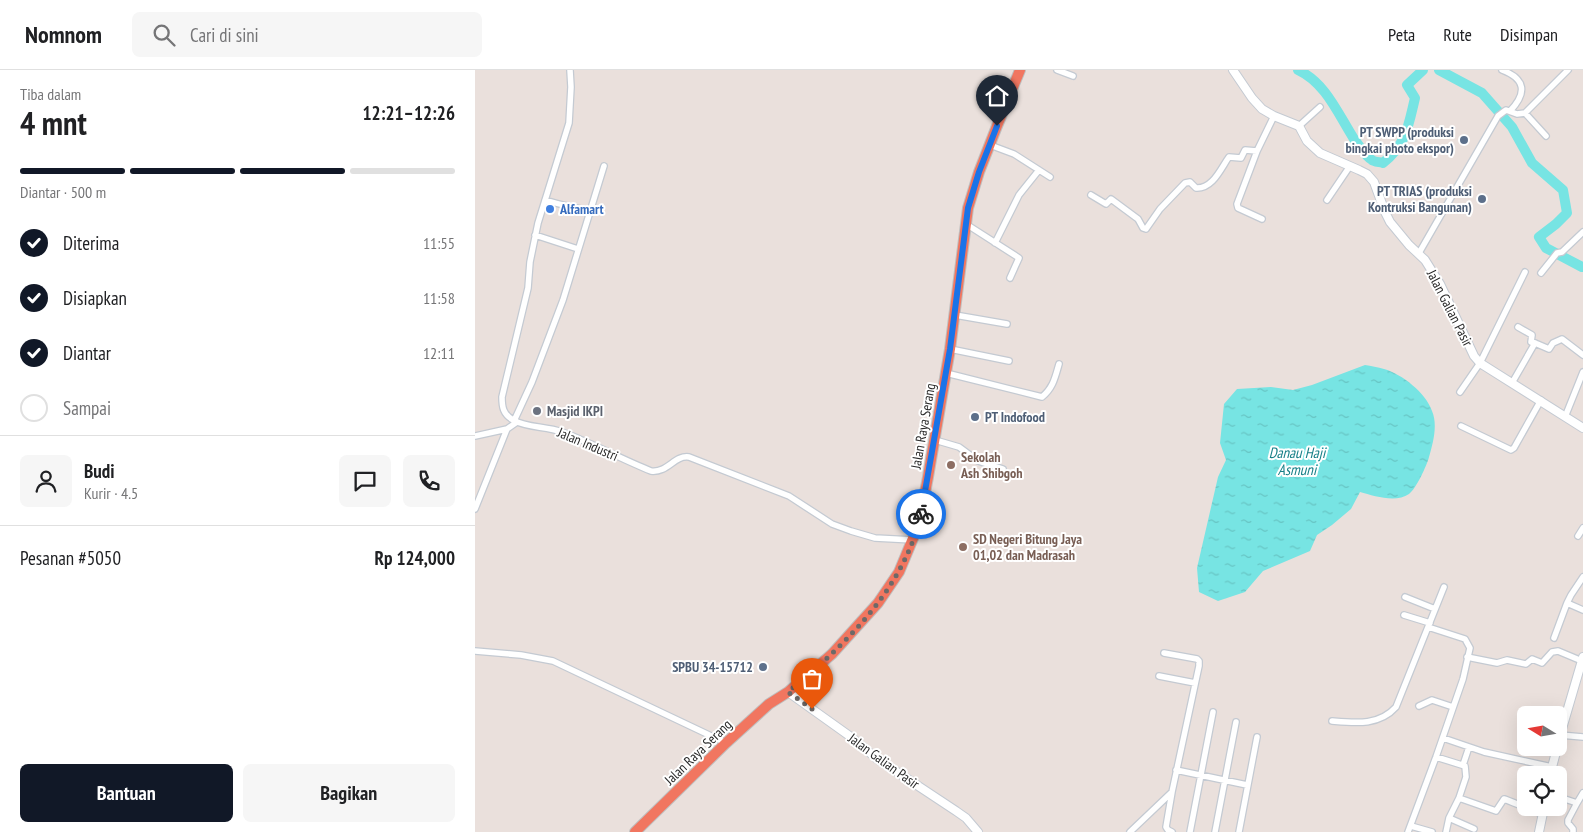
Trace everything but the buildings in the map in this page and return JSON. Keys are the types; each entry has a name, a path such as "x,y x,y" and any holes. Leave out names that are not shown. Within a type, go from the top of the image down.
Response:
{"highway":[{"name":"Jalan Raya Serang","path":"635,832 726,743 769,704 788,692 832,654 878,603 899,572 913,540 922,510 950,349 968,208 990,144 1020,70"}],"street":[{"path":"516,421 504,411 502,397 528,288 535,235 569,123 570,70"},
{"path":"1057,70 1073,76"},
{"path":"1501,70 1510,73 1519,81 1521,86 1519,101 1510,111"},
{"path":"1419,253 1500,114 1506,110 1517,114 1525,112 1568,70"},
{"path":"1237,72 1258,105 1274,116 1299,126 1320,107"},
{"path":"1525,112 1546,136"},
{"path":"1262,218 1237,206 1257,152 1274,116"},
{"name":"Jalan Galian Pasir","path":"1299,126 1313,147 1333,160 1367,174 1374,182 1390,222 1409,245 1419,253 1441,284 1474,356 1480,363 1583,428"},
{"path":"990,144 1014,154 1049,177"},
{"path":"1091,195 1106,204 1111,199 1138,219 1143,228 1146,229 1160,209 1185,182 1190,182 1196,188 1201,188 1213,180 1229,157 1241,158 1245,150 1257,152"},
{"path":"475,509 507,429 516,421 532,382 557,315 604,166"},
{"path":"1327,200 1350,166"},
{"path":"995,243 1019,195 1039,170"},
{"path":"545,200 564,207 568,206 589,211"},
{"path":"966,224 1019,258 1010,278"},
{"path":"1541,273 1557,254 1562,252 1583,232"},
{"path":"535,235 578,250"},
{"path":"1460,392 1480,363 1525,272"},
{"path":"955,315 1007,324"},
{"path":"1517,327 1532,336 1531,342 1549,349 1553,342 1562,338 1583,356"},
{"path":"1512,383 1535,343"},
{"path":"950,349 1009,361"},
{"path":"946,373 1042,397 1054,383 1059,364"},
{"path":"1565,417 1583,372"},
{"path":"1461,426 1511,450 1514,448 1541,400"},
{"name":"Jalan Industri","path":"516,421 552,428 651,471 662,471 683,457 689,457 789,496 833,524 851,531 875,538 913,540"},
{"path":"475,436 507,429"},
{"path":"935,440 959,447 978,461 1003,469"},
{"path":"1578,536 1583,528"},
{"path":"1554,638 1567,603 1583,576"},
{"path":"1332,721 1379,720 1393,711 1444,587"},
{"path":"1405,597 1435,608"},
{"path":"1567,603 1583,610"},
{"path":"1404,615 1465,639 1470,648 1463,679 1410,829 1431,832"},
{"path":"475,651 521,655 553,661 726,743"},
{"path":"1467,657 1497,663 1507,660 1525,664 1532,659 1542,663 1552,652 1558,651 1582,659 1567,710"},
{"path":"1164,653 1199,660 1166,827 1172,832"},
{"path":"1159,676 1195,683"},
{"name":"Jalan Galian Pasir","path":"788,692 851,737 876,758 957,811 978,832"},
{"path":"1419,706 1432,700 1453,707"},
{"path":"1190,832 1213,712"},
{"path":"1215,832 1236,722"},
{"path":"1239,832 1257,737"},
{"path":"1567,737 1583,737"},
{"path":"1443,738 1534,766"},
{"path":"1463,765 1469,747"},
{"path":"1437,757 1463,765 1466,769 1466,777 1459,798 1449,818 1446,832"},
{"path":"1177,770 1247,785"},
{"path":"1130,832 1172,792"},
{"path":"1573,832 1568,820 1583,793"},
{"path":"1459,798 1496,811 1508,796 1517,804"},
{"path":"1567,800 1577,803"},
{"path":"1539,832 1542,816"},
{"path":"1449,818 1474,829"}],"water":[{"name":"Danau Haji Asmuni","path":"1365,365 1391,372 1406,380 1419,391 1432,411 1435,428 1432,446 1426,465 1415,487 1409,494 1398,498 1385,498 1360,492 1351,509 1317,535 1310,551 1263,571 1245,592 1218,601 1199,592 1197,568 1218,477 1226,460 1220,443 1224,404 1237,389 1271,387 1293,390 1312,385"}],"waterway":[{"path":"1298,70 1308,76 1324,91 1367,156 1373,161 1383,163 1402,141 1410,118 1415,98 1407,85 1423,70"},
{"path":"1439,70 1482,93 1512,127 1532,163 1563,190 1567,213 1539,237 1546,248 1582,267"}],"way so far":[{"path":"812,709 788,692 849,638 878,603 899,572 913,540 921,514"}],"place":[{"name":"PT SWPP (produksi bingkai photo ekspor)","path":"1464,140"},
{"name":"PT TRIAS (produksi Kontruksi Bangunan)","path":"1482,199"},
{"name":"Alfamart","path":"550,209"},
{"name":"Masjid IKPI","path":"537,411"},
{"name":"PT Indofood","path":"975,417"},
{"name":"Sekolah Ash Shibgoh","path":"951,465"},
{"name":"SD Negeri Bitung Jaya 01,02 dan Madrasah","path":"963,547"},
{"name":"SPBU 34-15712","path":"763,667"}],"route":[{"path":"921,514 950,349 968,208 979,172 997,126"}]}
